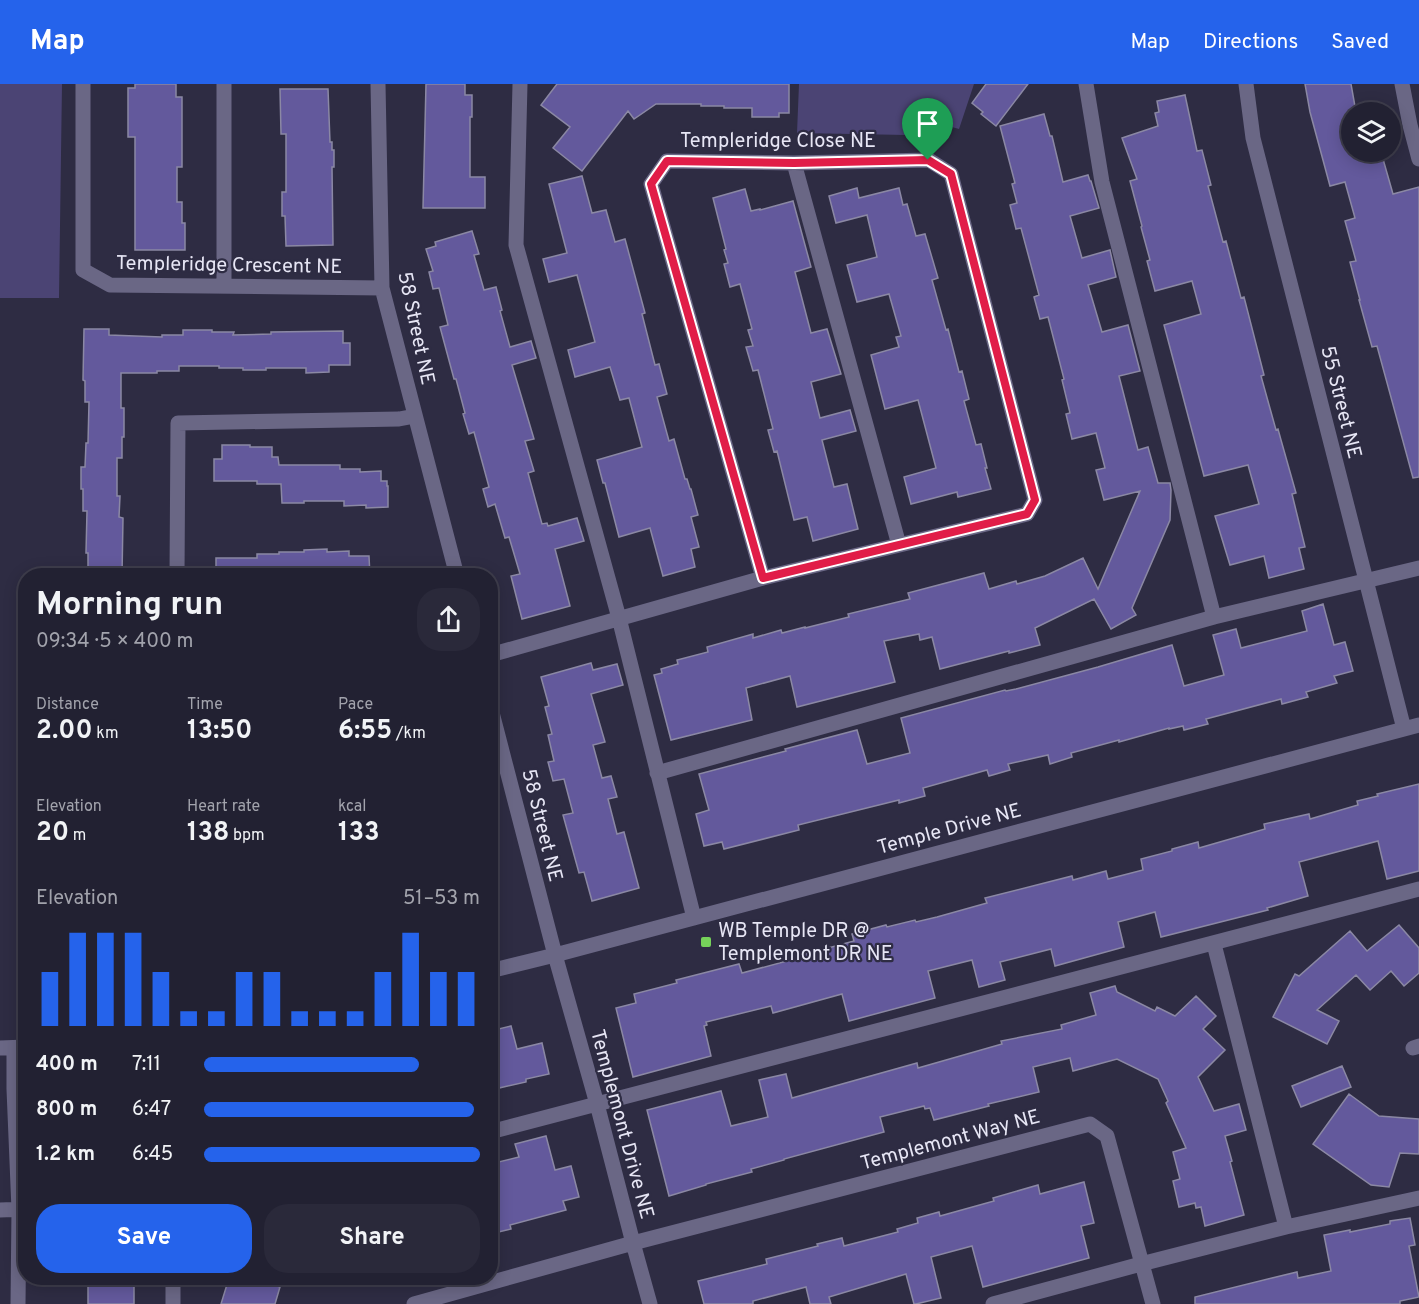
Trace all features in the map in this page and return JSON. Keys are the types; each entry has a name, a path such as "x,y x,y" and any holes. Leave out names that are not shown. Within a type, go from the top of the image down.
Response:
{"street":[{"name":"Templeridge Crescent NE","path":"83,84 83,270 110,285 382,288"},
{"path":"224,84 224,286"},
{"name":"58 Street NE","path":"378,84 382,288 455,568"},
{"path":"520,84 516,245 619,618 694,918"},
{"path":"1086,84 1102,182 1214,617"},
{"name":"55 Street NE","path":"1246,84 1253,138 1366,581 1412,727"},
{"path":"1402,84 1419,159"},
{"name":"Templeridge Close NE","path":"498,653 763,578 1027,514 1035,500 951,174 928,160 794,163 667,161 651,184 763,578"},
{"path":"794,163 899,545"},
{"path":"177,568 178,423 399,419 415,416"},
{"path":"657,773 1214,617 1419,568"},
{"name":"Temple Drive NE","path":"498,969 1412,727"},
{"name":"58 Street NE","path":"498,736 555,955"},
{"path":"498,1130 1419,889"},
{"path":"1214,944 1286,1227"},
{"name":"Templemont Drive NE","path":"555,955 650,1304"},
{"path":"13,1048 18,1149"},
{"name":"Templemont Way NE","path":"498,1281 633,1243 1090,1124 1107,1136 1153,1304"},
{"path":"993,1304 1286,1227 1419,1198"},
{"path":"0,1210 18,1209"},
{"path":"18,1304 19,1285"},
{"path":"173,1285 173,1304"},
{"name":"Templemont Way NE","path":"414,1304 482,1285"}],"shaded area":[{"path":"0,84 62,84 59,298 0,298"},
{"path":"799,84 974,84 959,129 941,124 923,127 907,135 797,133"}],"building":[{"path":"135,84 176,84 176,97 182,97 182,167 177,167 177,202 182,202 185,250 135,250 135,137 128,137 128,88 135,88"},
{"path":"426,84 465,84 465,95 472,95 470,177 485,177 485,208 423,208"},
{"path":"557,84 789,84 789,113 779,113 779,117 752,117 752,108 724,108 724,106 701,106 701,104 656,104 634,119 628,111 582,171 553,148 570,127 541,105"},
{"path":"986,84 1028,84 996,126 972,103"},
{"path":"1305,84 1351,84 1354,102 1341,102 1341,162 1384,162 1393,194 1419,187 1419,477 1413,478 1377,346 1372,347 1359,300 1350,262 1356,261 1345,221 1355,218 1345,182 1330,186 1310,112"},
{"path":"280,89 328,89 330,142 334,150 334,167 332,167 333,245 286,246 282,192 286,192 286,134 281,134"},
{"path":"1185,95 1197,151 1202,150 1211,185 1208,186 1223,242 1226,241 1241,298 1244,297 1264,375 1261,376 1296,493 1292,494 1305,547 1299,548 1304,569 1269,578 1264,556 1230,565 1215,516 1259,504 1248,465 1204,476 1164,325 1201,314 1192,281 1155,291 1147,261 1150,260 1130,181 1137,179 1122,138 1158,126 1155,113 1159,112 1157,101"},
{"path":"1044,114 1063,182 1088,175 1091,181 1099,208 1070,216 1082,258 1110,250 1116,277 1088,285 1102,332 1128,325 1140,371 1119,376 1138,450 1148,447 1158,483 1170,483 1170,520 1132,608 1136,615 1111,629 1094,599 1035,628 1040,645 940,669 932,637 920,640 919,634 884,641 895,682 797,707 790,676 746,688 752,720 671,740 654,675 662,673 661,669 678,664 677,660 708,652 707,647 753,634 753,638 781,630 782,633 849,617 848,614 910,599 908,593 984,573 989,589 1016,581 1017,584 1045,576 1083,558 1098,589 1140,491 1104,500 1096,470 1105,468 1096,433 1072,439 1066,414 1070,413 1062,380 1064,379 1048,317 1040,319 1034,297 1039,295 1021,228 1016,229 1010,205 1017,203 1012,184 1015,183 1000,126"},
{"path":"582,176 592,213 606,210 615,242 625,239 645,313 642,314 655,365 659,364 667,394 657,397 669,441 674,439 698,515 691,517 699,547 691,549 695,567 663,576 650,528 619,537 597,460 642,447 629,398 620,400 610,367 575,377 568,350 595,342 577,275 549,282 543,259 567,253 549,184"},
{"path":"857,188 859,198 899,188 903,205 907,204 916,236 925,234 938,278 932,280 959,372 962,371 969,399 964,401 976,445 981,444 991,489 958,497 957,492 911,504 904,477 936,468 918,400 885,409 871,355 899,347 896,337 901,336 889,294 857,302 847,265 877,257 867,215 836,223 829,196"},
{"path":"745,189 751,211 793,201 811,267 795,272 811,333 827,329 841,374 811,382 820,418 850,410 856,431 822,440 834,487 847,484 858,529 813,541 807,517 794,520 777,451 774,452 768,430 773,429 758,370 753,371 746,347 753,346 748,330 752,329 740,284 730,287 724,264 728,263 724,250 726,249 713,198"},
{"path":"472,231 479,254 474,255 484,290 496,287 510,347 531,341 536,358 512,365 534,439 525,441 534,471 528,473 542,524 547,523 548,526 577,518 584,541 555,549 570,606 522,619 511,576 520,574 509,537 505,538 495,504 488,507 483,489 489,487 474,432 469,434 463,414 465,413 440,327 448,325 439,288 433,289 429,272 433,271 426,249 436,246 435,242"},
{"path":"84,329 109,329 109,335 162,337 162,335 183,335 183,330 234,332 233,335 343,331 343,343 350,343 350,365 329,365 329,372 306,373 306,368 243,370 243,368 219,368 219,366 179,366 179,371 121,373 124,437 122,437 122,458 117,458 117,496 120,496 119,517 123,518 122,568 88,568 87,511 83,511 81,467 85,467 86,443 88,443 89,402 85,402 85,381 83,380"},
{"path":"222,445 272,447 272,457 278,457 279,465 340,465 340,469 360,469 360,472 381,471 381,481 387,481 388,486 388,507 344,506 344,501 282,503 281,484 257,484 257,481 214,481 214,459 222,459"},
{"path":"304,550 349,551 349,556 369,556 370,568 216,568 216,558 257,558 257,554 304,552"},
{"path":"1323,604 1334,645 1345,642 1353,671 1334,676 1337,683 1306,692 1308,697 1282,704 1281,699 1206,719 1208,724 1184,730 1183,726 1169,728 1119,742 1119,740 1071,753 1072,757 1050,764 1048,755 1008,764 1010,770 989,776 987,770 923,788 925,796 899,803 899,800 798,825 799,830 724,849 722,842 704,846 696,814 709,810 699,774 857,730 867,764 910,753 901,718 1098,667 1172,645 1184,686 1224,675 1213,635 1236,629 1241,648 1307,631 1302,611"},
{"path":"591,663 593,670 617,664 623,685 591,694 605,742 593,745 602,778 611,776 617,797 608,799 617,834 624,832 639,888 592,901 584,872 579,873 563,815 573,813 564,779 553,781 548,762 554,761 548,735 552,734 545,707 549,706 541,677"},
{"path":"1419,784 1419,871 1387,879 1378,841 1299,862 1308,896 1267,908 1268,910 1161,937 1155,912 1118,922 1124,947 1055,966 1051,949 1000,962 1005,980 979,987 972,960 928,971 935,998 849,1021 842,994 773,1013 771,1006 706,1022 707,1025 704,1026 711,1056 633,1077 616,1008 636,1003 634,994 677,983 676,980 739,964 742,973 802,957 802,955 854,941 852,934 886,925 887,927 937,917 987,903 985,898 1072,876 1073,880 1106,871 1108,879 1143,870 1141,859 1172,851 1172,849 1198,842 1199,848 1265,829 1264,824 1309,814 1310,819 1358,805 1357,801 1378,796 1377,794"},
{"path":"1399,925 1419,948 1419,973 1404,986 1391,971 1370,990 1356,975 1317,1010 1339,1021 1327,1044 1273,1017 1295,974 1299,976 1350,931 1367,951"},
{"path":"1115,986 1117,992 1155,1011 1157,1007 1175,1016 1196,996 1216,1016 1203,1029 1225,1050 1198,1077 1214,1111 1239,1104 1246,1130 1225,1136 1244,1215 1205,1226 1201,1207 1196,1208 1195,1203 1179,1207 1173,1181 1180,1179 1173,1152 1186,1148 1166,1103 1168,1101 1158,1079 1117,1059 1073,1071 1070,1058 1033,1067 1039,1092 934,1120 930,1108 925,1109 924,1106 880,1117 884,1132 784,1159 751,1169 752,1172 669,1196 647,1110 721,1091 731,1126 768,1117 759,1080 786,1074 792,1098 917,1063 918,1068 1002,1044 1001,1041 1062,1029 1061,1025 1096,1015 1090,993"},
{"path":"511,1026 517,1049 542,1043 549,1074 499,1088 498,1029"},
{"path":"1342,1066 1351,1087 1301,1107 1292,1086"},
{"path":"1349,1094 1379,1116 1419,1119 1419,1154 1400,1153 1389,1187 1371,1185 1313,1144"},
{"path":"546,1136 555,1170 571,1166 579,1197 563,1201 566,1210 510,1225 511,1229 498,1232 498,1162 519,1157 515,1144"},
{"path":"1084,1182 1094,1223 1081,1226 1089,1258 983,1287 972,1246 931,1257 941,1298 916,1304 914,1304 906,1274 829,1297 831,1304 810,1304 806,1287 753,1301 753,1304 704,1304 698,1281 767,1264 766,1259 842,1238 844,1246 898,1232 897,1229 918,1223 917,1218 939,1212 940,1216 994,1201 993,1198 1038,1185 1040,1194"},
{"path":"1410,1218 1415,1245 1409,1246 1419,1297 1400,1301 1400,1304 1195,1304 1195,1297 1272,1278 1297,1272 1298,1278 1331,1271 1324,1235 1350,1230 1350,1232"},
{"path":"88,1285 134,1285 134,1304 88,1304"},
{"path":"227,1285 280,1287 275,1304 221,1304"}],"place":[{"name":"WB Temple DR @ Templemont DR NE","path":"706,942"}],"route":[{"path":"928,160 951,174 1035,500 1027,514 763,578 651,184 667,161 794,163 928,160"}]}
